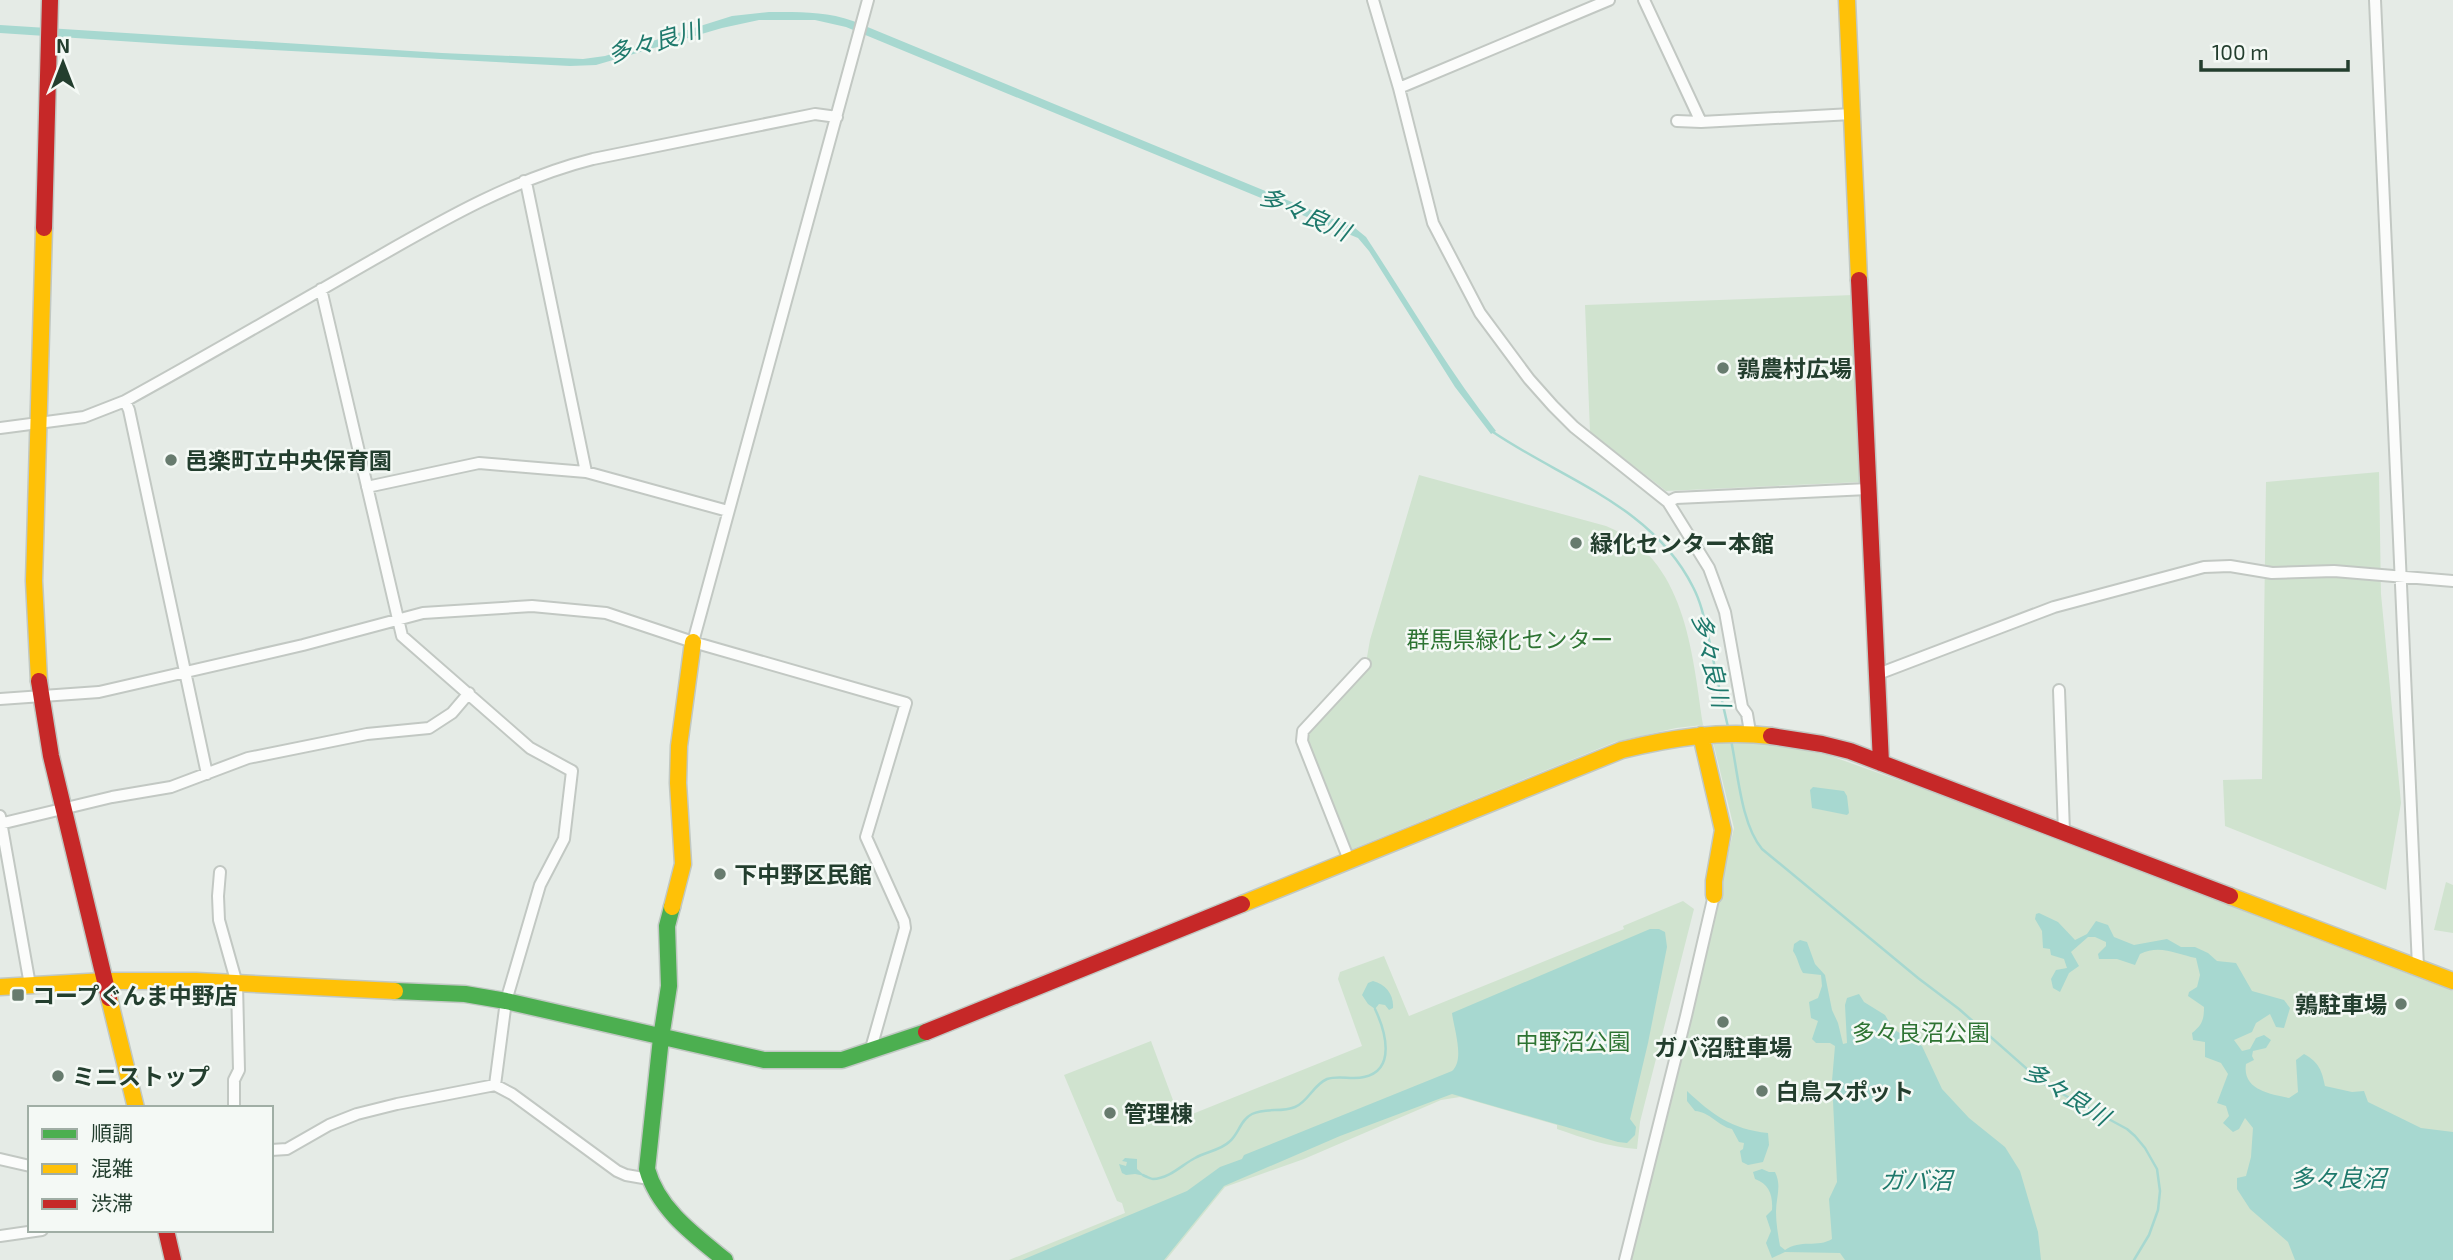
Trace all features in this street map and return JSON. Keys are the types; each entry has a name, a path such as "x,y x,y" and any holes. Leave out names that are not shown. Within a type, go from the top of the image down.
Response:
{"street":[{"path":"1373,0 1399,88 1433,223 1480,313 1529,379 1574,427 1668,502 1709,568 1725,612 1742,707 1747,714 1748,733"},
{"path":"1399,88 1609,0"},
{"path":"1644,0 1701,122"},
{"path":"1847,0 1881,763"},
{"path":"2375,0 2418,967"},
{"path":"724,1260 676,1215 655,1192 649,1179 648,1157 668,986 669,913 683,864 678,783 679,746 693,642 866,5"},
{"path":"50,7 34,617 40,698 136,1106"},
{"path":"0,428 84,417 125,401 427,229 524,181 564,166 815,114 837,117"},
{"path":"1677,121 1852,114"},
{"path":"524,181 586,472"},
{"path":"321,289 402,636 530,748 572,771 564,839 540,885 506,1001 495,1085"},
{"path":"125,401 207,774"},
{"path":"368,487 479,463 586,472 729,510"},
{"path":"1668,502 1676,498 1868,489"},
{"path":"1878,674 2054,607 2204,567 2230,566 2273,573 2334,572 2453,581"},
{"path":"0,699 99,692 423,613 532,606 606,613 693,642 906,704 866,837 905,928 870,1052"},
{"path":"1349,860 1302,741 1303,731 1365,664"},
{"path":"2059,690 2064,832"},
{"path":"30,985 0,821 171,786 261,755 367,734 429,728 452,713 469,693"},
{"path":"0,986 105,981 196,981 465,994 764,1060 842,1060 963,1017 1622,750 1660,740 1707,734 1748,733 1822,743 1881,763 2453,981"},
{"path":"1625,1260 1714,895 1723,830 1707,734"},
{"path":"220,872 219,920 237,984 239,1070 234,1080 234,1106"},
{"path":"273,1150 287,1149 329,1125 357,1114 495,1085 512,1094 617,1171 649,1179"},
{"path":"0,1159 28,1166"},
{"path":"0,1236 28,1232"},
{"path":"166,1232 173,1260"}],"green space":[{"name":"鶉農村広場","path":"1854,295 1862,482 1666,491 1590,432 1585,305"},
{"path":"2379,472 2381,594 2401,803 2386,890 2225,826 2223,780 2262,779 2266,482"},
{"name":"群馬県緑化センター","path":"1419,475 1606,526 1633,541 1653,560 1669,584 1680,610 1689,638 1703,725 1676,728 1615,742 1350,850 1307,740 1308,733 1361,671 1368,668 1370,640"},
{"name":"多々良沼公園","path":"1713,742 1762,742 1828,755 2453,991 2453,1260 1629,1260 1734,828"},
{"path":"2446,882 2453,885 2453,933 2434,930"},
{"name":"中野沼公園","path":"1683,901 1694,909 1640,1122 1637,1149 1586,1139 1557,1129 1557,1125 1460,1097 1441,1100 1304,1159 1225,1187 1166,1260 1009,1260 1125,1213 1122,1203 1117,1201 1064,1075 1151,1041 1180,1119 1362,1046 1338,979 1340,972 1384,956 1409,1016 1624,929 1623,926"}],"water":[{"path":"769,12 822,14 853,21 1355,228 1366,237 1445,360 1496,431 1491,434 1455,387 1369,251 1358,238 846,27 815,20 759,20 722,28 596,65 570,66 0,33 0,25 442,53 583,59 605,56 732,16"},
{"path":"1813,787 1844,791 1849,813 1847,815 1812,808 1810,790"},
{"name":"多々良沼","path":"2039,913 2058,922 2075,940 2087,934 2096,921 2108,925 2114,937 2134,945 2167,939 2181,947 2195,947 2217,961 2236,963 2252,991 2284,1000 2290,1008 2284,1028 2276,1027 2270,1014 2256,1023 2252,1032 2234,1040 2242,1051 2250,1049 2256,1038 2264,1035 2271,1040 2266,1048 2253,1051 2254,1060 2246,1064 2248,1080 2259,1089 2289,1098 2298,1092 2296,1060 2304,1054 2319,1067 2325,1086 2352,1092 2364,1091 2368,1102 2421,1128 2453,1132 2453,1260 2295,1260 2288,1242 2250,1209 2237,1189 2237,1178 2246,1176 2251,1157 2253,1128 2245,1118 2239,1129 2233,1132 2223,1123 2229,1116 2226,1106 2217,1103 2228,1074 2221,1063 2205,1057 2205,1042 2193,1040 2192,1033 2202,1022 2204,1012 2204,1007 2188,996 2189,992 2197,987 2200,975 2196,958 2154,950 2140,954 2135,965 2117,959 2099,959 2098,954 2106,946 2106,942 2088,937 2071,952 2079,966 2069,973 2060,992 2053,988 2051,979 2056,970 2067,968 2064,959 2051,955 2050,949 2043,948 2042,931 2035,919"},
{"path":"1650,929 1665,932 1667,947 1630,1119 1636,1127 1635,1135 1627,1143 1452,1094 1340,1136 1224,1186 1164,1260 1022,1260 1187,1191 1220,1167 1242,1159 1244,1155 1452,1071 1458,1060 1458,1052 1452,1013"},
{"name":"ガバ沼","path":"1800,940 1807,942 1815,964 1825,975 1843,1044 1847,1043 1847,998 1859,994 1864,1002 1885,1015 1893,1029 1922,1046 1942,1089 1969,1118 2005,1147 2020,1171 2038,1232 2041,1260 1845,1260 1840,1253 1785,1252 1772,1258 1766,1243 1771,1231 1766,1216 1772,1210 1771,1195 1764,1184 1755,1179 1753,1172 1762,1169 1775,1172 1777,1177 1776,1216 1780,1246 1785,1250 1797,1245 1827,1242 1832,1239 1829,1199 1837,1182 1832,1081 1835,1046 1830,1043 1816,1043 1812,1039 1818,1021 1811,1018 1809,1002 1818,998 1822,986 1821,975 1803,973 1793,951 1794,944"},
{"path":"1373,981 1388,991 1393,1008 1389,1010 1385,1005 1379,1004 1375,1009 1368,1004 1362,995 1368,983"},
{"path":"1687,1091 1723,1120 1743,1128 1768,1133 1769,1145 1763,1162 1748,1165 1742,1162 1740,1151 1744,1143 1739,1142 1732,1129 1695,1111 1687,1101"},
{"path":"1125,1158 1137,1159 1137,1169 1145,1176 1122,1173 1119,1164 1126,1166 1127,1162 1122,1161"}],"waterway":[{"name":"多々良川","path":"1493,432 1630,515 1655,535 1676,559 1693,587 1702,609 1728,727"},
{"name":"多々良川","path":"1731,740 1745,812 1749,826 1762,849 1959,1009 2044,1084 2127,1129 2145,1148 2157,1169 2160,1191 2158,1210 2149,1235 2134,1260"},
{"path":"1143,1175 1159,1178 1226,1145 1252,1114 1295,1107 1327,1079 1359,1078 1374,1073 1385,1058 1386,1048 1375,1009"}],"traffic: fast":[{"path":"672,907 667,926 669,986 647,1169 659,1197 668,1209 725,1260"},
{"path":"395,991 465,994 506,1001 764,1060 842,1060 926,1032"}],"traffic: slow":[{"path":"1847,0 1859,280"},
{"path":"39,681 34,581 44,228"},
{"path":"672,907 683,864 678,783 679,746 693,642"},
{"path":"1701,735 1723,830 1714,895"},
{"path":"1242,904 1622,750 1696,736 1771,736"},
{"path":"2230,896 2453,981"},
{"path":"0,987 105,981 196,981 395,991"},
{"path":"109,998 136,1106"}],"traffic: jam":[{"path":"44,228 50,0"},
{"path":"1859,280 1881,763"},
{"path":"39,681 51,756 109,998"},
{"path":"1771,736 1850,751 2230,896"},
{"path":"926,1032 1242,904"},
{"path":"166,1232 173,1260"}],"place":[{"name":"鶉農村広場","path":"1723,368"},
{"name":"邑楽町立中央保育園","path":"171,460"},
{"name":"緑化センター本館","path":"1576,543"},
{"name":"下中野区民館","path":"720,874"},
{"name":"コープぐんま中野店","path":"18,995"},
{"name":"鶉駐車場","path":"2401,1004"},
{"name":"ガバ沼駐車場","path":"1723,1022"},
{"name":"ミニストップ","path":"58,1076"},
{"name":"白鳥スポット","path":"1762,1091"},
{"name":"管理棟","path":"1110,1113"}]}
